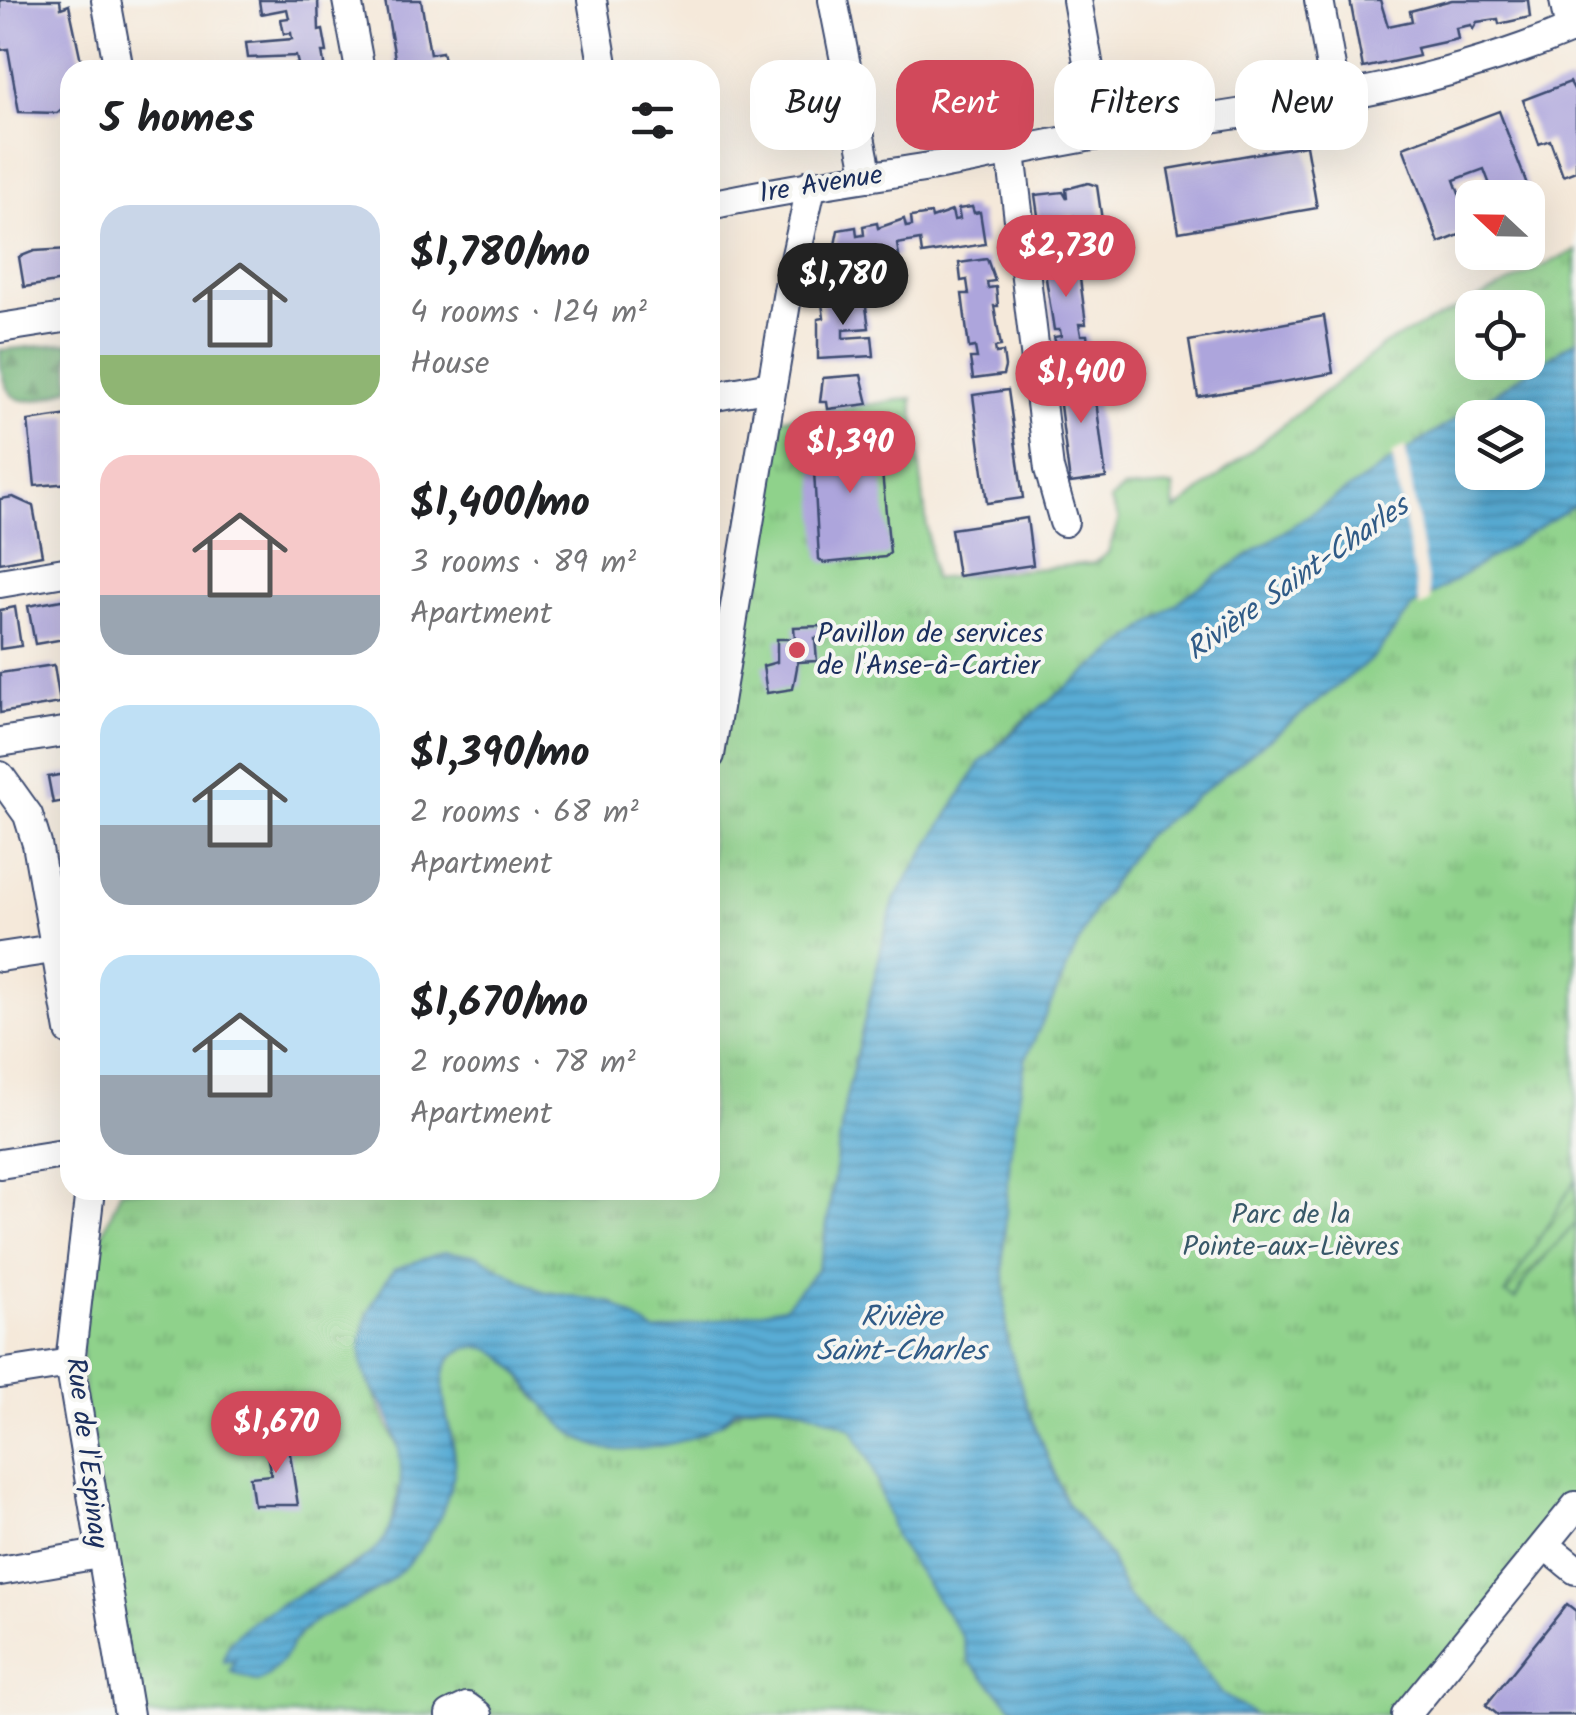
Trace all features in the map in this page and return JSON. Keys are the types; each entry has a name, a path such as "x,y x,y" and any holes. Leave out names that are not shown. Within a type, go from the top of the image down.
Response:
{"street":[{"path":"106,0 117,60"},
{"path":"347,0 358,60"},
{"path":"592,0 602,60"},
{"path":"833,0 868,177"},
{"path":"1077,0 1088,60"},
{"path":"1319,0 1330,60"},
{"path":"1564,0 1573,28"},
{"name":"1re Avenue","path":"1368,94 1442,77 1573,28"},
{"name":"1re Avenue","path":"720,203 812,182 868,177 1054,144"},
{"path":"1010,153 1049,469 1064,522"},
{"path":"720,624 812,182"},
{"path":"0,328 60,319"},
{"path":"720,395 771,386"},
{"path":"0,583 60,573"},
{"path":"0,742 60,733"},
{"path":"0,776 28,815 37,844 60,983"},
{"path":"0,958 53,949"},
{"path":"0,1164 60,1155"},
{"name":"Rue de l'Espinay","path":"89,1200 70,1363 128,1715"},
{"path":"0,1374 70,1363"},
{"path":"1406,1715 1576,1506"},
{"path":"1545,1545 1576,1570"},
{"path":"0,1571 99,1554"}],"green space":[{"path":"1576,250 1576,340 1545,360 1545,290 1495,290 1535,270 1545,270 1545,265"},
{"path":"1455,310 1455,380 1515,380 1485,400 1455,400 1455,419 1189,594 1018,725 981,762 895,899 845,1103 823,1251 817,1270 784,1308 655,1332 612,1303 541,1291 525,1282 363,1370 401,1454 403,1474 389,1531 378,1551 280,1604 229,1644 236,1660 230,1671 257,1682 273,1670 313,1621 369,1595 413,1556 445,1502 455,1464 442,1391 447,1364 469,1347 481,1346 504,1358 539,1401 722,1423 752,1406 786,1405 852,1429 871,1463 896,1539 962,1636 969,1661 1020,1715 129,1715 88,1489 79,1289 117,1200 720,1200 720,694 765,421 912,398 933,579 1094,563 1108,553 1119,519 1110,500 1123,489 1173,486 1175,511 1385,344"},
{"path":"60,344 60,392 28,401 18,399 4,383 0,350"},
{"name":"Parc de la Pointe-aux-Lièvres","path":"1576,504 1576,1506 1406,1715 1254,1715 1222,1694 1182,1642 1149,1619 1125,1593 1110,1557 1066,1502 1028,1409 1007,1340 1003,1256 1010,1153 1025,1060 1094,909 1143,838 1374,657 1412,607"},
{"path":"1576,1179 1576,1223 1528,1276 1515,1299 1505,1294"}],"water":[{"name":"Rivière Saint-Charles","path":"1576,340 1576,504 1412,607 1374,657 1143,838 1094,909 1025,1060 1010,1154 1003,1256 1007,1340 1028,1409 1066,1502 1110,1557 1125,1593 1149,1619 1182,1642 1222,1694 1254,1715 1020,1715 969,1661 962,1636 896,1539 871,1463 852,1429 796,1406 765,1402 736,1409 708,1430 674,1443 625,1450 598,1446 575,1435 556,1418 510,1363 494,1351 477,1347 459,1351 449,1361 444,1376 443,1394 455,1469 444,1508 418,1552 380,1587 303,1630 267,1676 257,1682 230,1671 235,1661 224,1662 230,1643 247,1626 352,1567 387,1534 398,1503 400,1455 392,1424 365,1373 361,1354 368,1316 394,1269 444,1252 476,1255 541,1291 612,1303 655,1332 784,1307 817,1270 845,1103 895,899 981,762 1042,706 1189,594 1455,419 1455,490 1545,490 1545,400 1485,400 1515,380 1545,380 1545,360"}],"pier":[{"path":"1405,446 1431,601 1420,608 1392,454"}],"building":[{"path":"0,0 60,0 61,8 69,5 81,60 60,60 60,110 19,112 8,49 0,50"},
{"path":"259,0 318,0 319,31 323,30 327,52 322,52 323,60 297,60 296,56 248,58 246,43 292,39 291,33 284,34 281,19 289,18 287,9 261,14"},
{"path":"385,0 421,0 430,54 442,52 444,60 395,60"},
{"path":"1350,0 1380,0 1388,26 1412,21 1410,11 1452,0 1528,0 1530,17 1499,24 1498,19 1477,22 1473,29 1471,25 1456,28 1458,39 1417,48 1419,56 1368,67 1368,60 1361,60"},
{"path":"1570,82 1576,93 1576,171 1563,176 1550,140 1539,144 1523,100"},
{"path":"1499,111 1525,180 1488,180 1484,169 1454,180 1455,237 1439,243 1403,147"},
{"path":"1277,150 1307,150 1317,208 1179,232 1168,169"},
{"path":"1088,183 1097,186 1103,227 1076,231 1074,216 1062,217 1063,226 1040,229 1035,195 1063,192 1067,199 1066,189"},
{"path":"972,207 974,213 980,212 985,244 922,254 920,240 897,244 899,256 856,257 858,274 840,276 834,250 838,230 856,227 857,236 864,235 863,226 877,223 878,228 904,219 906,227 912,226 911,217 931,214 932,218 952,211 954,220 960,219 958,209"},
{"path":"1075,240 1072,272 1079,271 1086,324 1079,324 1081,335 1087,335 1090,355 1060,359 1054,337 1061,336 1060,330 1054,330 1045,272 1053,271 1052,265 1044,266 1042,253 1047,252 1046,243"},
{"path":"60,250 60,282 24,287 19,257 34,251"},
{"path":"987,259 995,281 987,282 988,288 996,287 998,306 994,306 1001,346 995,347 996,353 1003,352 1005,367 1003,375 973,379 970,358 977,358 975,347 969,348 962,294 969,294 967,280 961,281 959,263"},
{"path":"849,293 850,302 865,300 869,328 843,330 843,338 872,336 874,356 818,359 818,319 824,318 821,296"},
{"path":"1324,316 1333,373 1198,397 1189,341"},
{"path":"1092,370 1106,478 1070,483 1056,374"},
{"path":"861,375 868,404 828,409 827,402 820,402 823,378"},
{"path":"1008,390 1023,498 987,503 973,395"},
{"path":"60,416 60,484 35,486 28,421"},
{"path":"870,427 878,432 890,553 885,557 824,563 819,559 812,436"},
{"path":"13,497 33,506 42,555 0,563 0,499"},
{"path":"1027,518 1033,565 958,576 951,529"},
{"path":"60,600 60,640 35,644 28,606"},
{"path":"15,607 21,646 0,649 0,610"},
{"name":"Pavillon de services de l'Anse-à-Cartier","path":"822,626 822,638 815,638 817,661 798,662 793,689 767,693 763,666 777,662 777,639 795,639 794,627"},
{"path":"54,665 60,703 0,713 0,673"},
{"path":"60,775 60,802 53,803 48,777"},
{"path":"287,1435 298,1505 254,1505 250,1477 271,1475 264,1439"},
{"path":"1567,1604 1576,1611 1576,1715 1498,1715 1486,1705"}],"place":[{"name":"Pavillon de services de l'Anse-à-Cartier","path":"797,650"}]}
